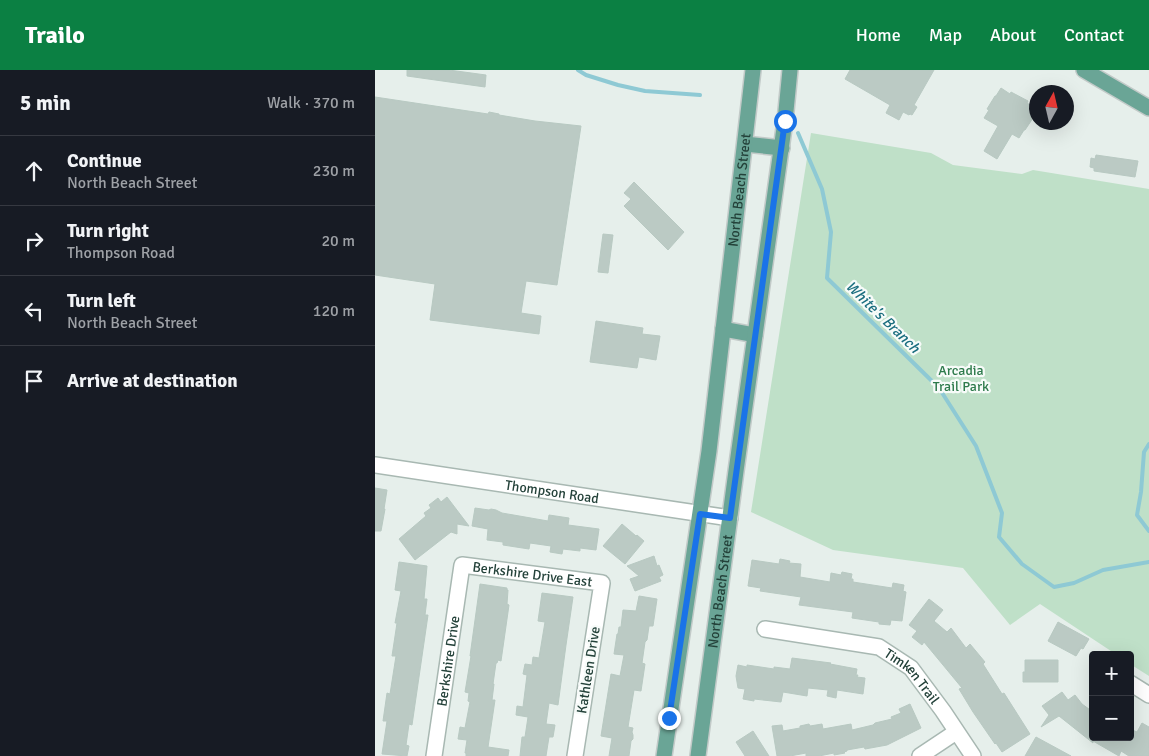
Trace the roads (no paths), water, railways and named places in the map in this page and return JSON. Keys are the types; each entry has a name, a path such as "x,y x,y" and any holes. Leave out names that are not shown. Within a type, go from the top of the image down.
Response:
{"main road":[{"name":"North Beach Street","path":"664,756 709,451 753,70"},
{"name":"North Beach Street","path":"698,756 790,70"},
{"path":"1084,70 1149,108"},
{"path":"745,144 781,148"},
{"path":"723,330 755,335"}],"street":[{"name":"Thompson Road","path":"375,465 730,518"},
{"name":"Berkshire Drive East","path":"462,565 602,584"},
{"name":"Berkshire Drive","path":"435,756 462,565"},
{"name":"Kathleen Drive","path":"575,756 602,584"},
{"name":"Timken Trail","path":"765,629 879,646 911,668 973,756"},
{"path":"1134,686 1149,695"},
{"path":"920,756 956,732"}],"waterway":[{"name":"White's Branch","path":"578,70 586,75 645,91 700,95"},
{"name":"White's Branch","path":"798,133 822,189 831,232 827,278 939,388 976,446 1002,513 999,537 1022,564 1054,587 1074,583 1103,570 1149,562"},
{"name":"White's Branch","path":"1149,444 1144,452 1137,515 1149,531"}],"park label":[{"name":"Arcadia Trail Park","path":"961,378"}]}
